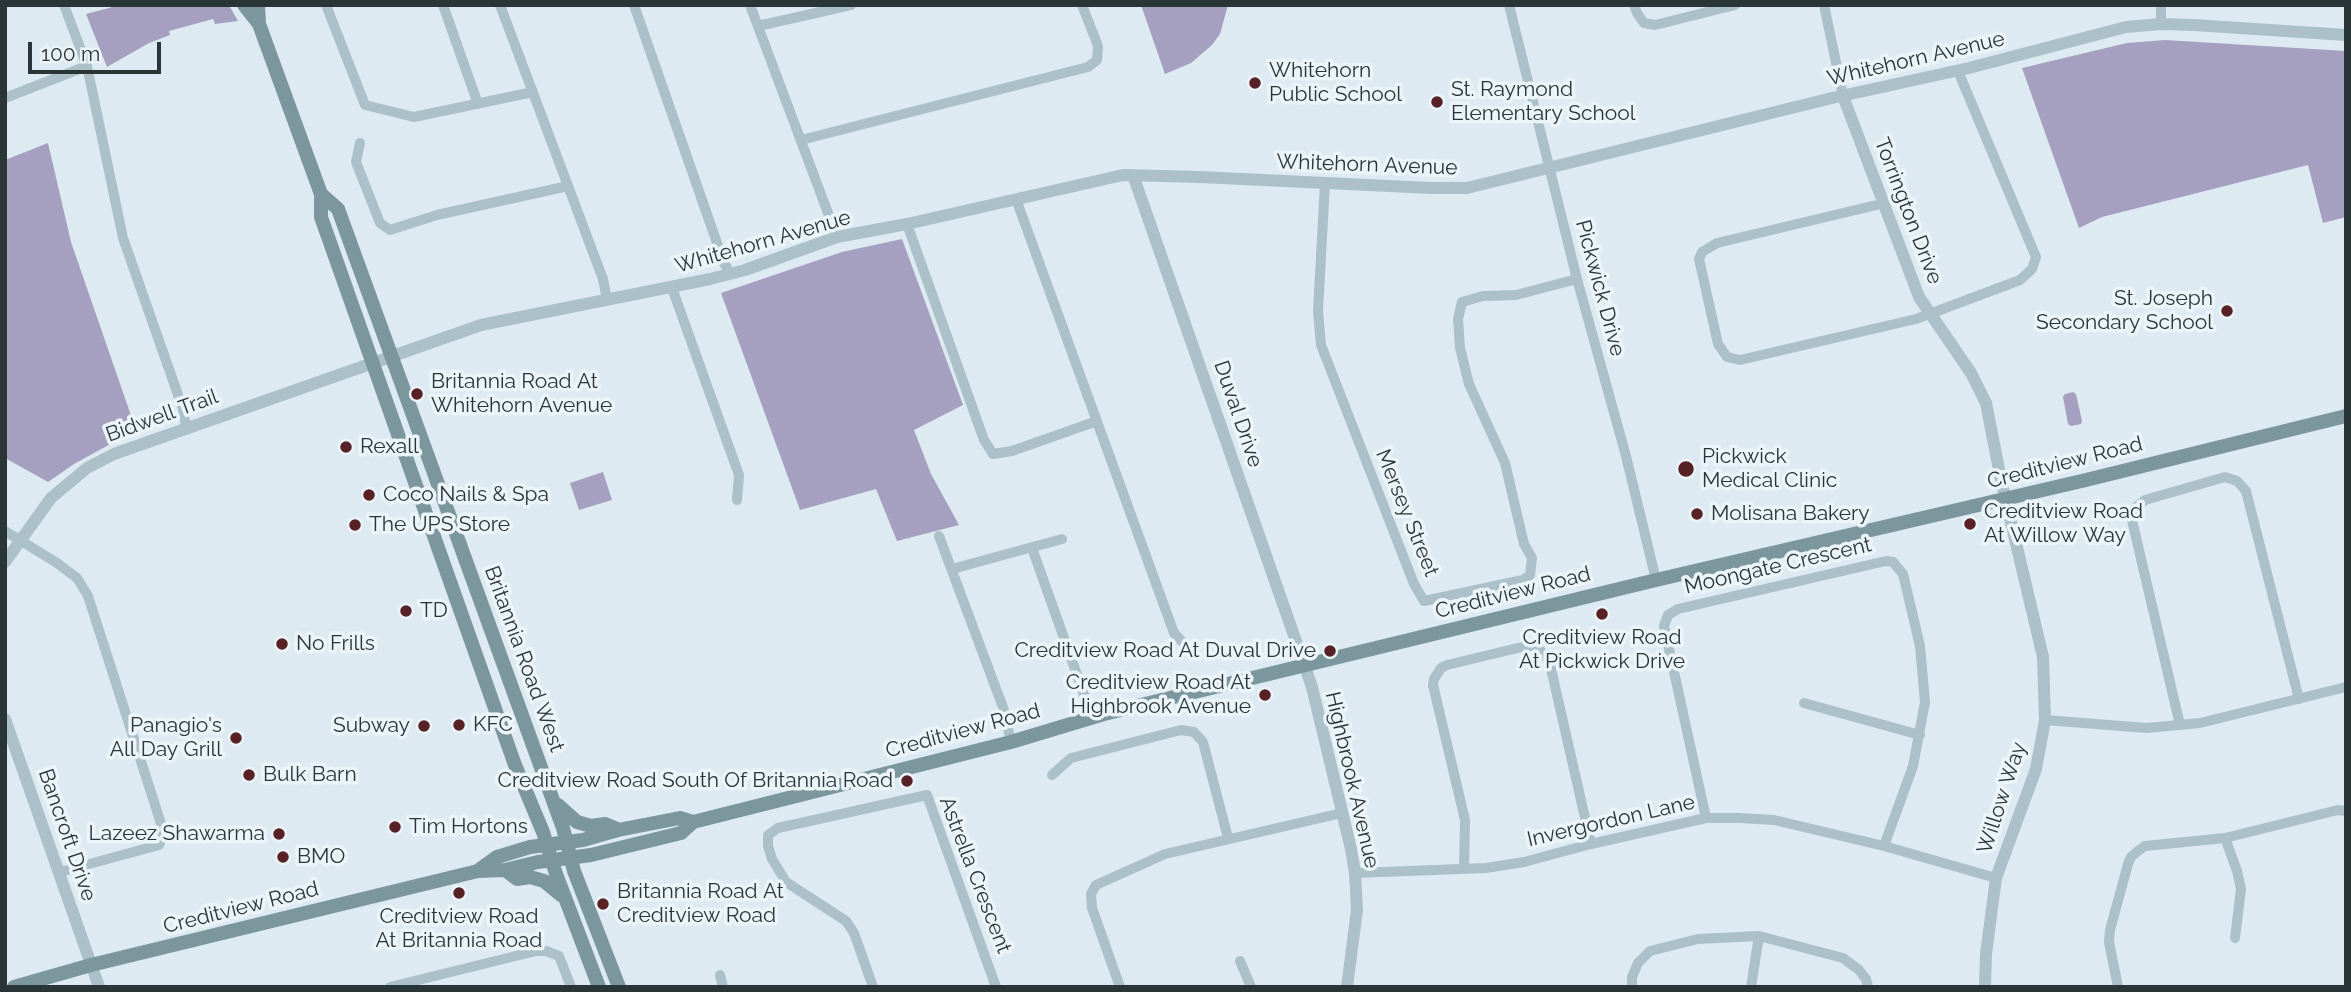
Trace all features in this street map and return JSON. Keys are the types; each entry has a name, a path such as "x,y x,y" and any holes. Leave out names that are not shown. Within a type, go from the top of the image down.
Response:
{"main road":[{"name":"Britannia Road West","path":"244,5 260,24"},
{"name":"Britannia Road West","path":"258,5 260,24 321,194 321,217 371,363 515,765 599,987"},
{"name":"Britannia Road West","path":"321,194 338,209 619,987"},
{"name":"Creditview Road","path":"14,987 92,965 478,871 505,870 571,858 681,833 693,822 1011,742 1092,717 1656,580 2006,500 2346,416"},
{"path":"552,799 563,812 578,822 591,826 605,824 618,830"},
{"name":"Creditview Road","path":"478,871 497,857 530,847 583,840 680,817 693,822"},
{"path":"505,870 517,879 530,877 544,881 565,899"}],"street":[{"path":"64,5 87,66 123,238 183,409 186,427"},
{"path":"327,5 365,105 414,117 533,92"},
{"path":"443,5 478,104"},
{"path":"500,5 603,279 607,300"},
{"path":"634,5 724,263 731,274"},
{"path":"750,5 837,237"},
{"path":"758,26 851,5"},
{"path":"801,140 1088,67 1097,60 1098,46 1082,5"},
{"name":"Pickwick Drive","path":"1509,5 1656,580"},
{"path":"1634,5 1644,23 1656,25 1735,5"},
{"name":"Torrington Drive","path":"1824,5 1843,96 1919,297 1971,373 1986,403 2006,500"},
{"path":"2161,5 2161,24"},
{"name":"Whitehorn Avenue","path":"391,356 481,325 672,288 731,274 837,237 1123,175 1466,188 1843,96 1958,71 2126,27 2161,24 2346,35"},
{"path":"5,98 87,66"},
{"path":"1885,203 1717,243 1702,252 1699,259 1718,344 1727,357 1740,360 1931,314 2020,280 2032,269 2036,257 1958,71"},
{"path":"360,143 356,162 380,223 390,230 437,215 568,186"},
{"name":"Duval Drive","path":"1133,175 1306,665"},
{"name":"Mersey Street","path":"1325,183 1318,311 1321,345 1414,584 1424,601 1523,580 1530,575 1532,558 1524,544 1505,463 1469,384 1460,348 1458,319 1462,302 1483,296 1516,295 1577,279"},
{"path":"1016,199 1174,633 1191,651"},
{"path":"906,224 984,440 993,454 1012,451 1097,421"},
{"path":"672,288 739,475 737,500"},
{"name":"Bidwell Trail","path":"5,562 51,498 87,468 114,454 186,427 391,356"},
{"path":"2180,725 2131,516 2135,508 2145,500 2225,477 2237,481 2246,491 2299,699"},
{"name":"Willow Way","path":"1985,987 1986,954 1996,878 2036,769 2045,720 2043,657 2006,500"},
{"path":"5,531 77,578 89,596 164,832 159,845 60,873"},
{"path":"940,536 1004,710 1011,742"},
{"path":"952,569 1062,539"},
{"path":"1031,548 1092,717"},
{"name":"Moongate Crescent","path":"1706,818 1664,626 1668,615 1678,609 1875,562 1893,562 1903,574 1923,662 1925,702 1913,766 1884,846"},
{"path":"1464,869 1465,820 1433,685 1434,679 1447,665 1525,646 1538,648 1549,660 1591,844"},
{"name":"Highbrook Avenue","path":"1306,665 1354,873 1357,909 1347,987"},
{"path":"2045,720 2147,728 2200,723 2346,687"},
{"path":"1804,704 1920,735"},
{"name":"Bancroft Drive","path":"5,719 10,746 60,873 99,987"},
{"path":"1052,775 1071,758 1181,730 1194,732 1203,742 1228,838"},
{"name":"Astrella Crescent","path":"873,987 854,933 846,921 786,882 772,859 768,835 778,828 927,795 996,987"},
{"path":"2118,987 2109,942 2110,930 2131,857 2145,846 2225,838 2346,810"},
{"path":"1120,987 1091,908 1091,894 1097,885 1164,854 1342,813"},
{"name":"Invergordon Lane","path":"1354,873 1464,869 1524,862 1706,818 1774,820 1884,846 1996,878"},
{"path":"2225,838 2241,888 2235,938"},
{"path":"1751,987 1759,936"},
{"path":"1632,987 1632,977 1638,963 1650,951 1698,939 1759,936 1843,958 1859,970 1868,987"},
{"path":"390,987 536,951 546,951 559,956 572,987"},
{"path":"1240,961 1251,987"},
{"path":"720,975 723,987"}],"shaded area":[{"path":"120,5 229,5 238,21 215,24 213,19 169,31 170,35 149,43 107,67 86,14"},
{"path":"1141,5 1228,5 1220,34 1212,45 1191,63 1165,74"},
{"path":"2165,40 2346,51 2346,217 2323,223 2308,165 2102,217 2079,228 2022,68 2127,43"},
{"path":"48,143 71,242 136,430 74,464 48,482 5,458 5,160"},
{"path":"902,239 963,405 914,430 931,474 959,525 897,541 876,489 800,510 721,293 842,252"},
{"path":"2073,392 2076,394 2082,421 2081,424 2071,426 2068,424 2063,397"},
{"path":"603,472 612,500 579,510 570,483"}],"place":[{"name":"Whitehorn Public School","path":"1255,83"},
{"name":"St. Raymond Elementary School","path":"1437,102"},
{"name":"St. Joseph Secondary School","path":"2227,311"},
{"name":"Britannia Road At Whitehorn Avenue","path":"417,394"},
{"name":"Rexall","path":"346,447"},
{"name":"Pickwick Medical Clinic","path":"1686,469"},
{"name":"Coco Nails & Spa","path":"369,495"},
{"name":"Molisana Bakery","path":"1697,514"},
{"name":"Creditview Road At Willow Way","path":"1970,524"},
{"name":"The UPS Store","path":"355,525"},
{"name":"TD","path":"406,611"},
{"name":"Creditview Road At Pickwick Drive","path":"1602,614"},
{"name":"No Frills","path":"282,644"},
{"name":"Creditview Road At Duval Drive","path":"1330,651"},
{"name":"Creditview Road At Highbrook Avenue","path":"1265,695"},
{"name":"KFC","path":"459,725"},
{"name":"Subway","path":"424,726"},
{"name":"Panagio's All Day Grill","path":"236,738"},
{"name":"Bulk Barn","path":"249,775"},
{"name":"Creditview Road South Of Britannia Road","path":"907,781"},
{"name":"Tim Hortons","path":"395,827"},
{"name":"Lazeez Shawarma","path":"279,834"},
{"name":"BMO","path":"283,857"},
{"name":"Creditview Road At Britannia Road","path":"459,893"},
{"name":"Britannia Road At Creditview Road","path":"603,904"}]}
